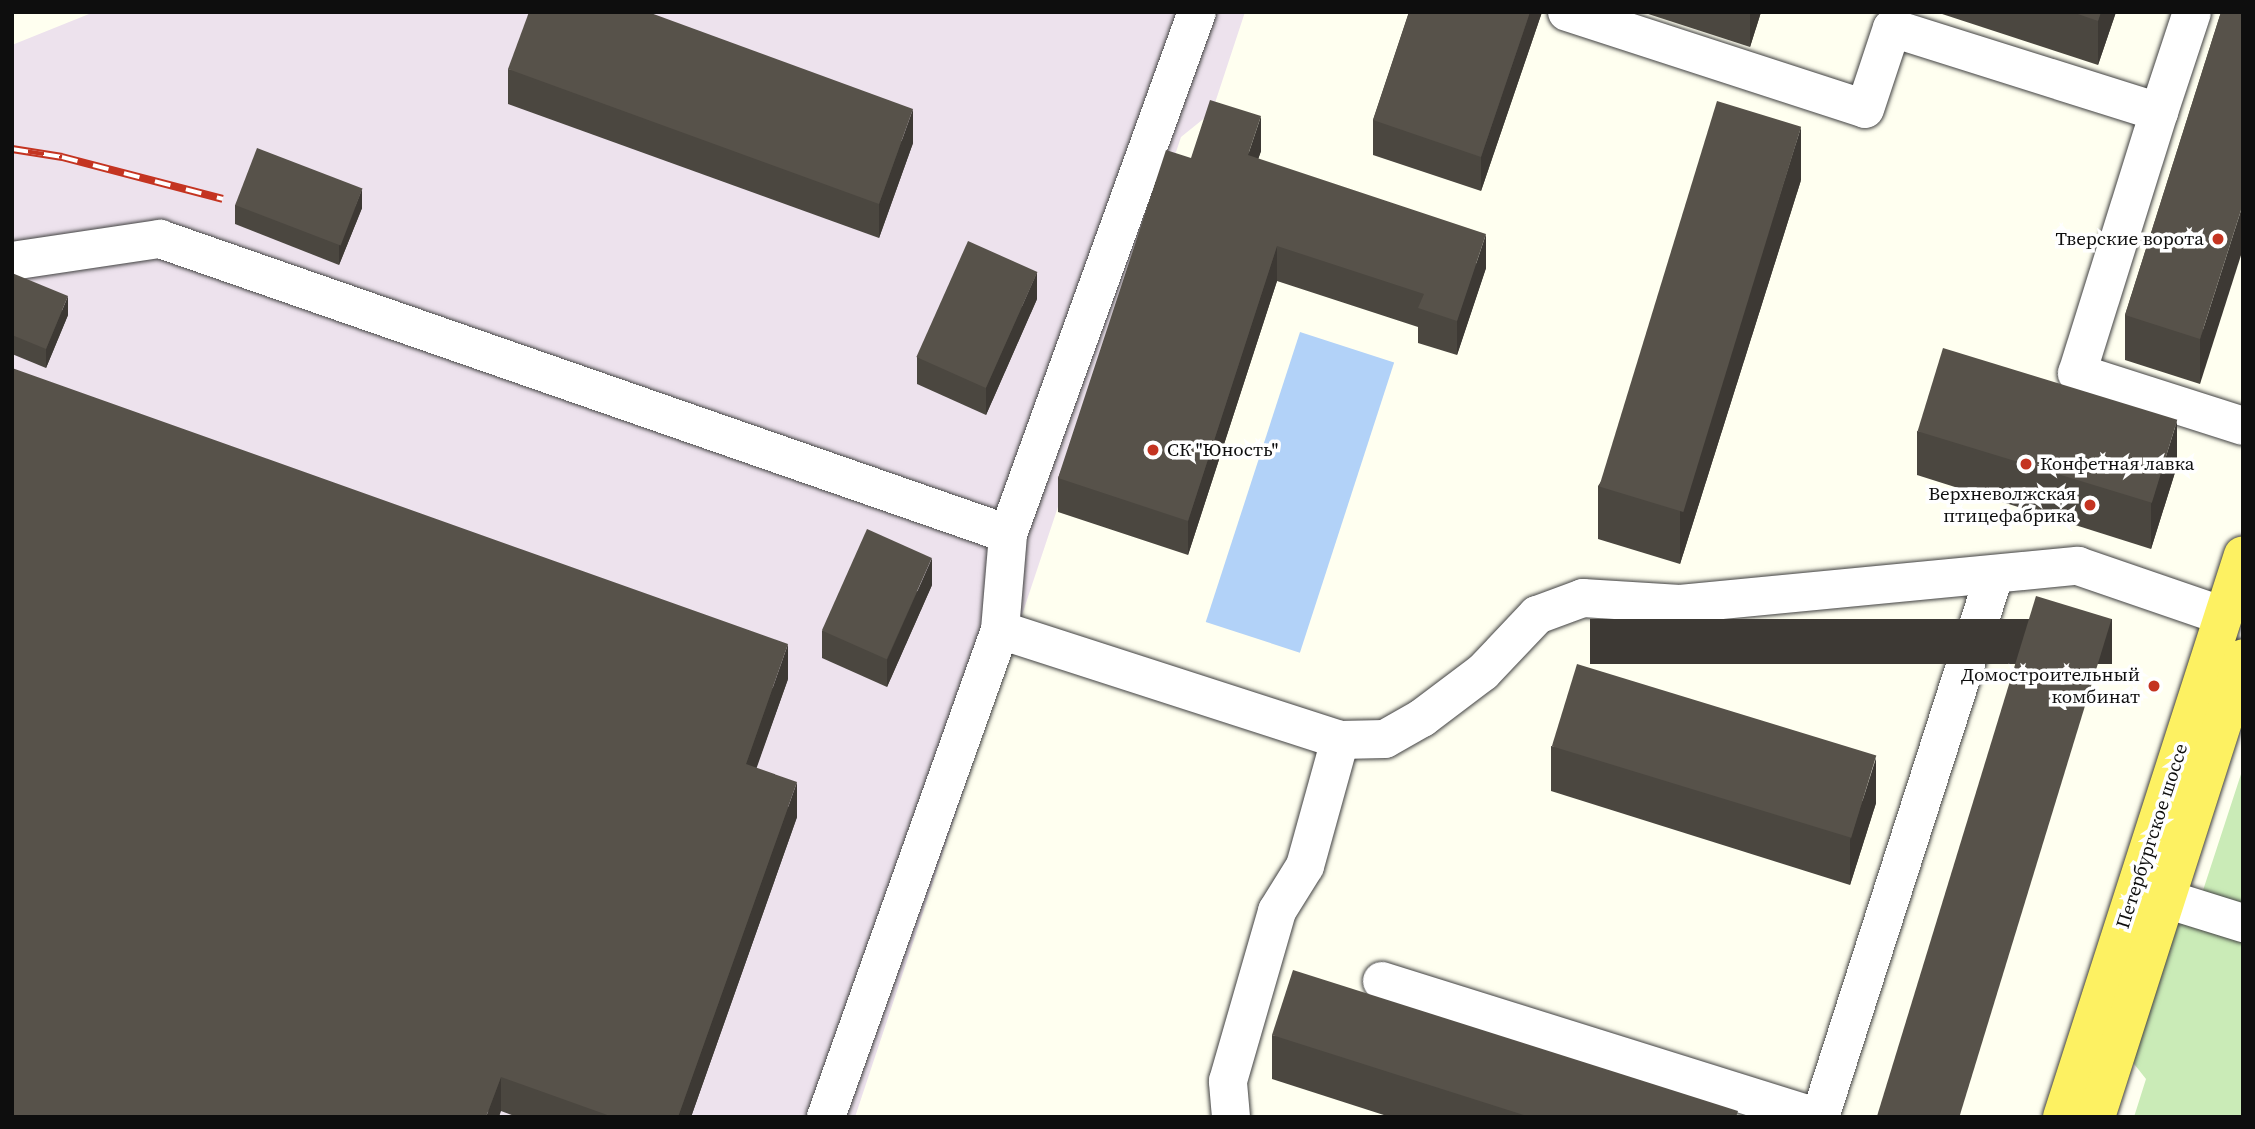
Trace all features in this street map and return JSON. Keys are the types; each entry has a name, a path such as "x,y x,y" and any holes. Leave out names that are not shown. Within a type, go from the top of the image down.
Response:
{"main road":[{"name":"Петербургское шоссе","path":"2062,1117 2233,620 2243,555"},
{"name":"Петербургское шоссе","path":"2096,1117 2243,658"}],"lane":[{"path":"826,1117 1000,630 1008,534 1196,12"},
{"path":"1567,12 1866,109 1892,28 2159,112"},
{"path":"2192,12 2077,373 2243,426"},
{"path":"12,261 160,239 1008,534"},
{"path":"1000,630 1340,740 1385,739 1422,718 1483,672 1537,615 1583,598 1680,604 2078,566 2233,620"},
{"path":"1382,981 1818,1117 1994,576"},
{"path":"1231,1117 1228,1082 1277,911 1305,866 1340,740"},
{"path":"2166,899 2243,923"}],"shaded area":[{"path":"94,12 1245,12 1212,112 1181,137 855,1117 12,1117 12,45"}],"green space":[{"path":"2243,768 2243,1117 2134,1117 2146,1079 2127,1055 2167,928 2193,921"}],"water":[{"path":"1300,332 1394,363 1300,653 1206,622"}],"building":[{"path":"529,12 648,12 913,109 879,204 508,69"},
{"path":"1409,12 1530,12 1481,157 1373,120"},
{"path":"2072,12 2101,12 2098,21"},
{"path":"2221,12 2243,12 2243,204 2200,339 2125,315"},
{"path":"1210,100 1261,116 1248,155 1486,234 1457,321 1418,308 1424,294 1277,246 1188,521 1058,478 1166,150 1191,158"},
{"path":"1717,101 1801,127 1683,512 1599,486"},
{"path":"257,148 362,188 341,245 235,205"},
{"path":"968,241 1037,272 986,388 916,357"},
{"path":"12,273 68,296 46,349 12,335"},
{"path":"1943,348 2177,420 2152,503 1918,431"},
{"path":"12,368 788,644 746,764 797,782 678,1117 613,1117 501,1077 486,1117 12,1117"},
{"path":"867,529 932,558 887,659 822,630"},
{"path":"2036,596 2112,619 1959,1117 1877,1117"},
{"path":"1577,664 1876,756 1851,838 1552,746"},
{"path":"1293,970 1738,1111 1736,1117 1530,1117 1272,1035"}],"railway":[{"path":"12,149 62,157 223,199"}],"place":[{"name":"Тверские ворота","path":"2218,239"},
{"name":"СК \"Юность\"","path":"1153,450"},
{"name":"Конфетная лавка","path":"2026,464"},
{"name":"Верхневолжская птицефабрика","path":"2090,505"},
{"name":"Домостроительный комбинат","path":"2154,686"}]}
